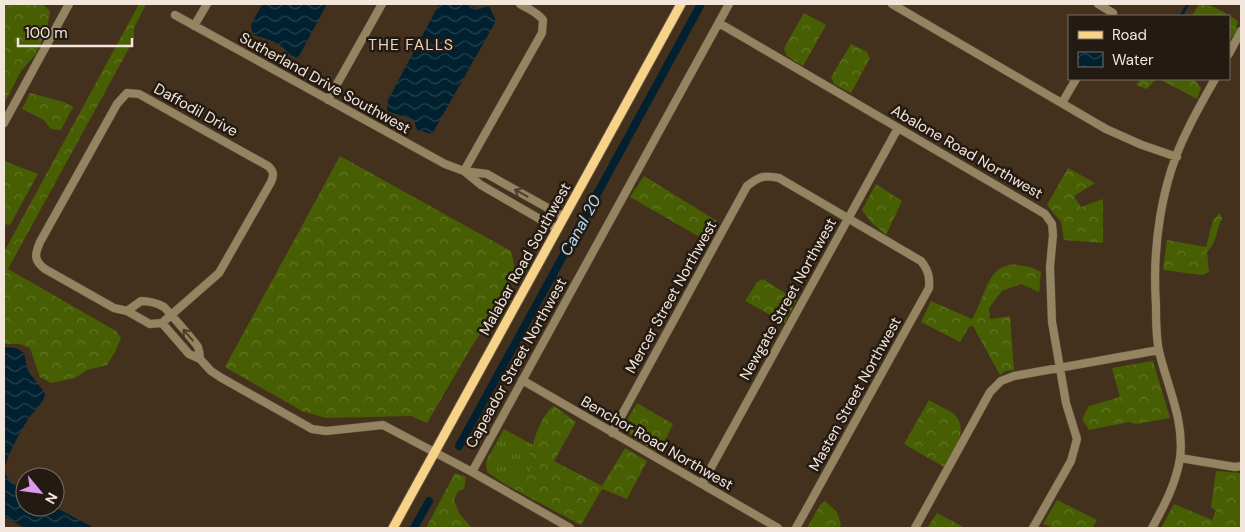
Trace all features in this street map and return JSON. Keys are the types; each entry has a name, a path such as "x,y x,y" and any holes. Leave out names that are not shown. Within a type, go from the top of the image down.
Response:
{"main road":[{"name":"Malabar Road Southwest","path":"393,528 681,4"}],"street":[{"path":"4,123 69,4"},
{"path":"194,26 206,4"},
{"path":"328,100 382,4"},
{"path":"464,171 542,33 542,18 520,4"},
{"name":"Capeador Street Northwest","path":"472,472 729,4"},
{"path":"892,4 1106,129 1142,146 1177,157"},
{"path":"1098,4 1112,14 1118,4"},
{"name":"Sutherland Drive Southwest","path":"175,15 445,164 464,171 487,174 564,217"},
{"name":"Abalone Road Northwest","path":"719,22 1045,214 1052,224 1053,235 1050,267 1052,322 1066,406 1077,439 1071,461 1033,528"},
{"path":"1230,52 1241,31"},
{"path":"1062,103 1075,80"},
{"path":"1152,528 1170,496 1180,458 1178,415 1159,350 1154,263 1158,226 1167,187 1187,130 1214,80"},
{"name":"Daffodil Drive","path":"132,92 139,94 268,166 273,170 274,176 220,273 162,323 150,324 127,312 114,308 53,274 38,264 35,258 40,242 117,104 123,96 132,92"},
{"name":"Newgate Street Northwest","path":"702,484 898,128"},
{"name":"Sutherland Drive Southwest","path":"464,171 481,185 557,229"},
{"name":"Mercer Street Northwest","path":"612,433 747,186 758,178 766,176 779,178 848,219"},
{"name":"Masten Street Northwest","path":"796,528 929,288 928,270 921,262 848,219"},
{"path":"127,312 141,301 149,301 166,308 197,346 200,359"},
{"path":"162,323 189,354 200,359 211,371 312,429 326,431 384,425 472,472 570,528"},
{"path":"915,528 990,392 1001,381 1014,376 1159,350"},
{"name":"Benchor Road Northwest","path":"522,380 778,528"},
{"path":"1180,458 1241,466"}],"green space":[{"path":"4,4 42,4 50,11 47,30 36,54 21,71 4,104"},
{"path":"139,4 146,4 134,28 134,39 8,269 116,331 121,338 107,365 87,370 75,378 51,383 40,377 30,348 19,344 4,344 4,252"},
{"path":"1199,4 1204,4 1228,15 1193,15"},
{"path":"804,13 826,25 803,66 787,56 784,48"},
{"path":"1230,16 1238,21 1236,32 1230,40"},
{"path":"851,44 867,52 870,58 851,93 834,84 831,77"},
{"path":"1139,80 1155,80 1147,89 1136,85"},
{"path":"1161,80 1195,80 1201,88 1197,99"},
{"path":"30,93 64,102 73,107 61,130 51,129 44,120 22,109"},
{"path":"340,156 511,251 517,277 472,346 427,423 411,416 326,418 302,411 225,367"},
{"path":"4,161 38,174 10,225 4,224"},
{"path":"1068,168 1095,183 1074,196 1081,207 1103,199 1103,243 1064,240 1061,222 1047,205"},
{"path":"644,176 717,221 716,231 703,239 630,197"},
{"path":"876,184 902,201 886,235 871,222 862,210"},
{"path":"1220,213 1222,219 1215,240 1207,252 1209,272 1202,275 1163,270 1167,240 1206,247 1213,220"},
{"path":"1011,264 1030,267 1041,272 1039,292 1021,284 1002,291 989,308 990,319 1010,316 1014,370 1006,371 1000,375 973,326 969,327 960,342 921,322 931,301 972,319 994,273 1000,268"},
{"path":"763,279 796,300 785,323 745,301 757,282"},
{"path":"1153,361 1170,418 1136,424 1129,422 1089,430 1082,419 1089,406 1120,397 1112,368"},
{"path":"929,400 954,414 960,422 961,429 958,443 944,467 904,444"},
{"path":"637,403 673,424 659,453 639,441 627,429 628,419"},
{"path":"554,406 576,422 554,461 602,486 625,448 647,461 627,499 602,489 581,525 506,485 512,479 528,474 535,462 529,455 536,435 545,416"},
{"path":"504,429 533,445 529,455 535,462 528,475 512,479 506,485 487,472 486,461"},
{"path":"1216,471 1241,473 1241,528 1161,528 1174,504 1212,520 1216,511 1211,507"},
{"path":"455,473 466,477 464,489 458,491 454,500 459,513 472,528 426,528"},
{"path":"1057,500 1097,520 1092,528 1055,528 1043,524"},
{"path":"825,501 837,512 841,525 839,528 807,528 820,505"},
{"path":"937,513 965,528 927,528"}],"water":[{"path":"262,4 327,4 298,58 291,55 275,42 253,35 251,25"},
{"path":"439,4 468,4 478,9 489,6 496,21 432,134 417,130 414,120 387,111 388,100"},
{"path":"4,347 16,348 24,353 28,371 45,393 42,402 28,420 15,443 5,467 6,475 15,484 15,517 65,517 65,512 94,528 25,528 4,517"}],"waterway":[{"name":"Canal 20","path":"459,446 701,4"},
{"path":"1182,15 1188,4"},
{"name":"Canal 20","path":"414,528 429,501"}],"district":[{"name":"THE FALLS","path":"411,44"}]}
